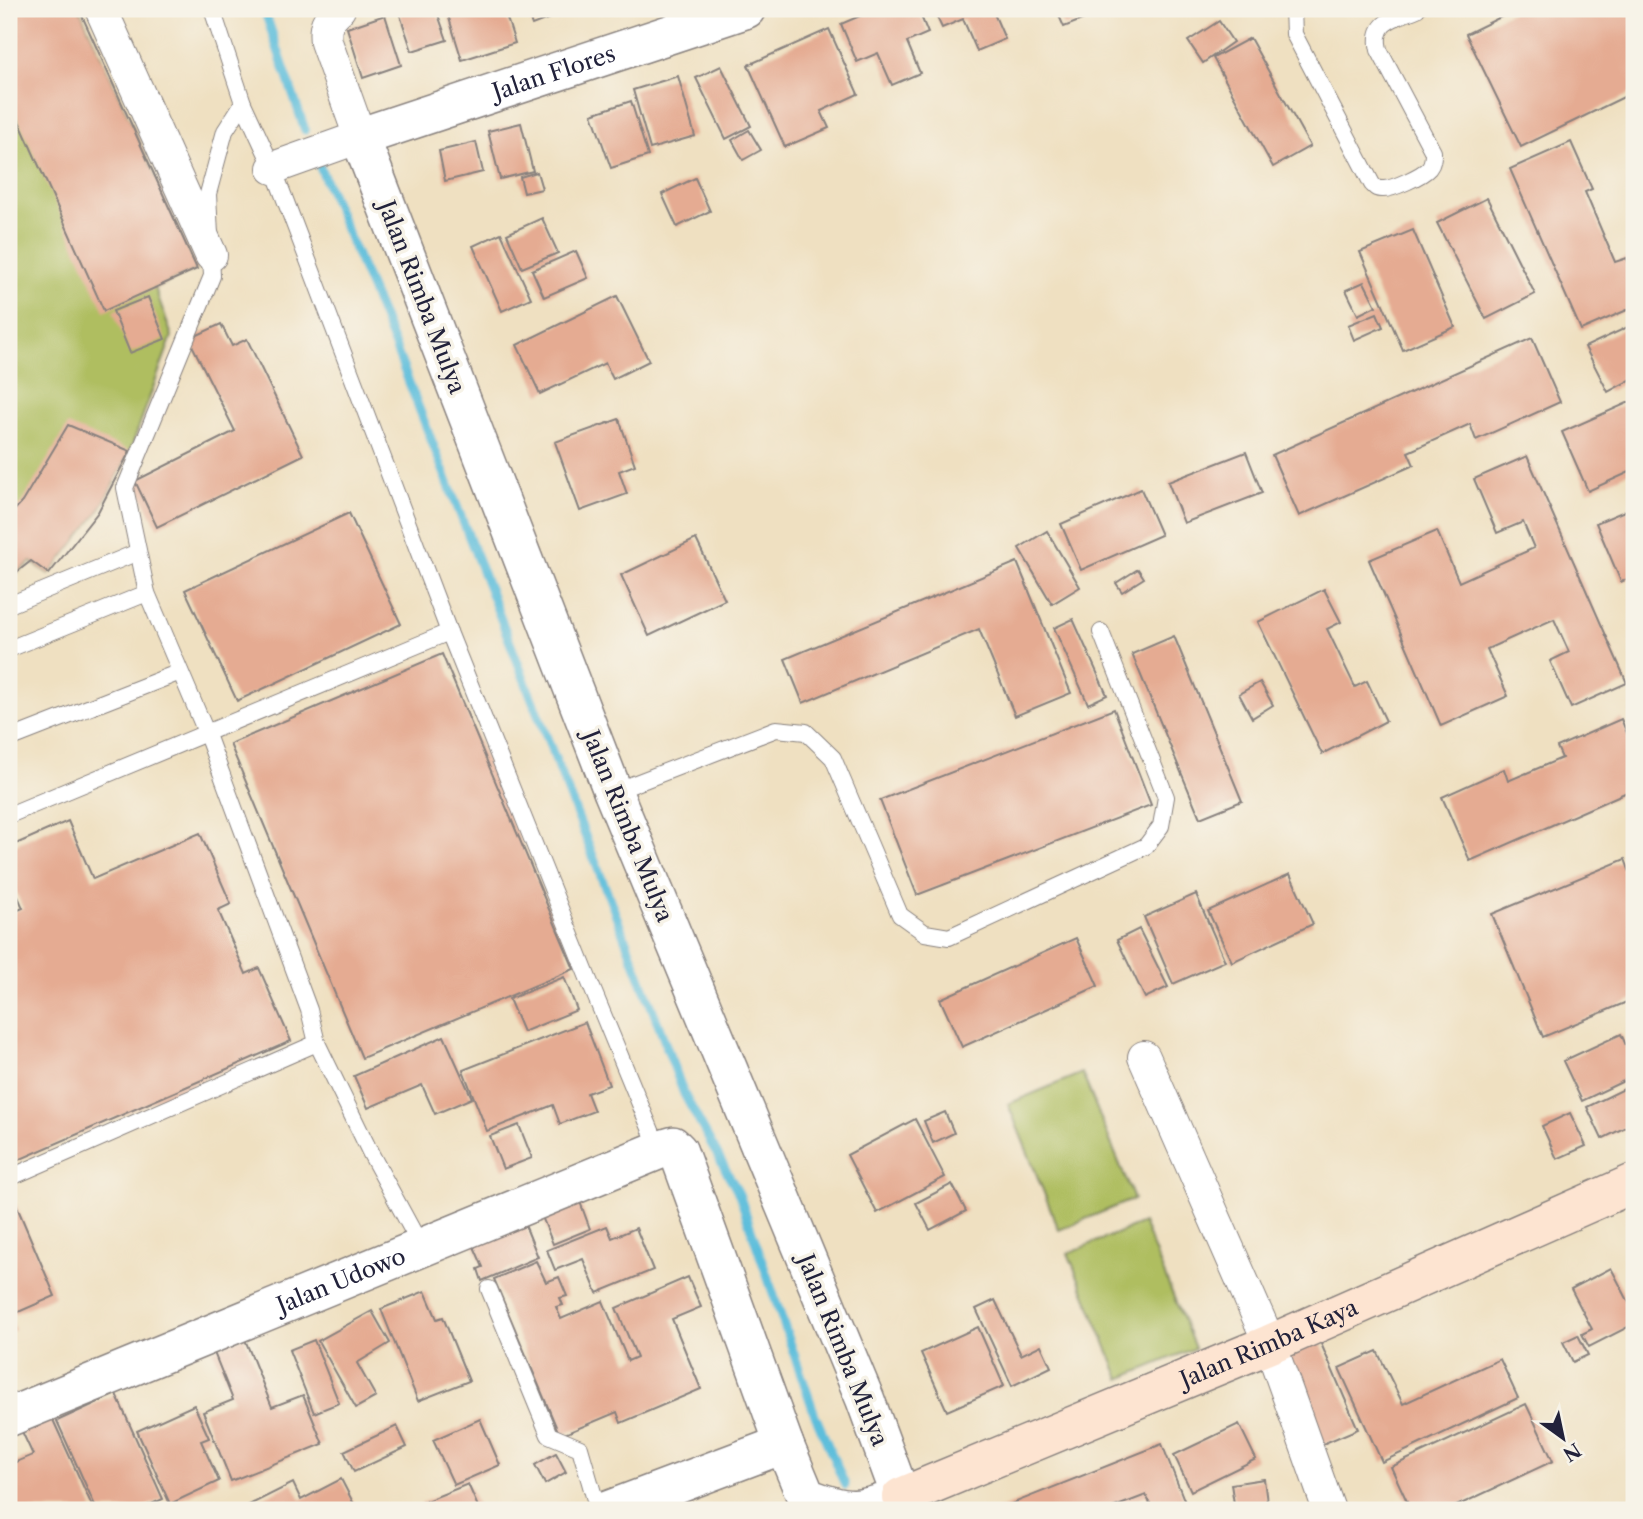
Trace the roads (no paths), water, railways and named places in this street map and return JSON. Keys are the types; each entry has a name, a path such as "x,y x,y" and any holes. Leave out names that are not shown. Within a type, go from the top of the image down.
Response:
{"main road":[{"name":"Jalan Rimba Kaya","path":"904,1504 1634,1183"}],"street":[{"path":"101,9 211,255"},
{"path":"276,167 357,138 326,43 324,27 339,9"},
{"name":"Jalan Flores","path":"357,138 746,9"},
{"name":"Jalan Rimba Mulya","path":"357,138 613,792 865,1399 904,1504"},
{"path":"1144,1056 1270,1344 1329,1510"},
{"path":"666,1148 678,1151 808,1504 864,1510 904,1504"},
{"name":"Jalan Udowo","path":"9,1417 666,1148"},
{"path":"609,1510 784,1444"}],"lane":[{"path":"212,9 243,103 276,167 449,632 588,978 666,1148"},
{"path":"1293,9 1294,34 1372,184 1385,190 1420,176 1433,161 1433,152 1377,43 1377,33 1386,22 1417,9"},
{"path":"243,103 225,131 208,194 212,276 125,488 147,593 206,732 309,1010 317,1043 422,1248"},
{"path":"9,605 138,552"},
{"path":"9,649 147,593"},
{"path":"9,815 449,632"},
{"path":"613,792 776,729 806,732 833,758 900,915 925,933 949,937 1146,846 1161,826 1166,797 1101,632"},
{"path":"9,739 180,672"},
{"path":"9,1178 317,1043"},
{"path":"489,1289 549,1435 580,1448 598,1510"}],"waterway":[{"path":"264,9 305,130"},
{"path":"317,160 394,344 684,1094 739,1194 815,1415 845,1485"}]}
